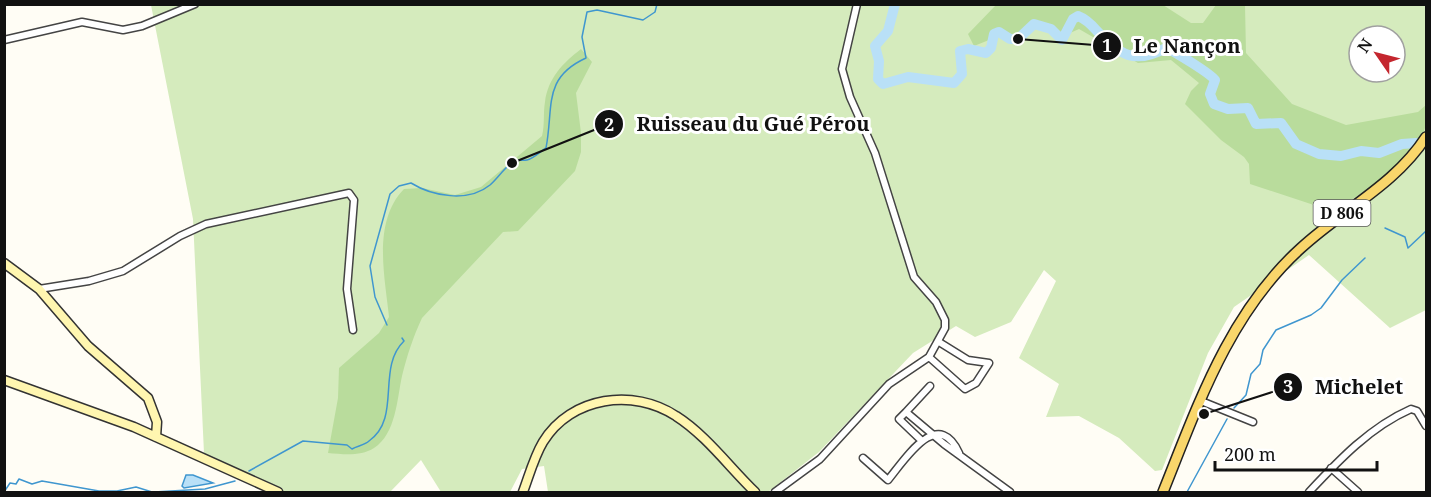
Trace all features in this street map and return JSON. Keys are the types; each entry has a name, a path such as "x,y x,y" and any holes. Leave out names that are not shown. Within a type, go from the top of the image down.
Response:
{"main road":[{"name":"D 806","path":"1163,492 1229,340 1253,302 1282,266 1330,222 1394,177 1425,140"},
{"path":"4,263 39,289 88,346 148,398 158,429 152,435"},
{"path":"4,380 152,435 278,492"},
{"path":"523,492 544,440 556,426 583,408 613,399 649,403 677,417 755,492"}],"street":[{"path":"4,40 82,22 98,23 123,30 142,26 195,4"},
{"path":"775,492 820,459 889,384 929,357 945,328 945,320 936,302 914,277 875,153 850,97 842,69 857,4"},
{"path":"39,289 89,280 123,270 206,224 349,193 354,200 347,289 352,330"},
{"path":"929,357 965,389 976,383 989,363 968,360 939,342"},
{"path":"922,441 899,419 930,386"},
{"path":"1201,401 1253,422"},
{"path":"1309,492 1331,468 1391,418 1411,409 1417,411 1426,426"},
{"path":"906,412 1002,490 1010,492"},
{"path":"863,458 888,480 922,441 932,434"},
{"path":"1331,468 1358,492"}],"green space":[{"path":"151,5 1426,5 1426,310 1390,328 1309,255 1234,307 1208,353 1162,470 1155,471 1119,438 1079,416 1046,417 1059,384 1019,358 1056,281 1044,270 1011,322 975,337 956,326 913,353 819,452 768,492 548,492 544,466 522,469 510,492 441,492 421,460 390,492 280,492 243,479 204,453 193,219"},
{"path":"996,5 1163,5 1191,23 1203,23 1216,5 1245,5 1246,53 1292,104 1346,125 1418,112 1426,105 1426,124 1421,137 1401,162 1358,196 1332,211 1250,184 1249,164 1244,157 1221,140 1185,104 1191,91 1199,83 1171,60 1138,63 1079,29 1061,37 1045,29 1034,28 1023,40 1012,41 999,36 974,46 968,34"},
{"path":"581,49 592,62 576,93 581,152 575,171 518,231 503,232 422,318 406,361 391,425 381,442 363,453 328,453 338,398 339,368 379,333 389,317 383,250 384,233 394,202 404,189 422,188 455,195 481,187 542,136 549,86 562,66"}],"water":[{"path":"186,475 193,475 213,483 184,488 182,486"}],"waterway":[{"path":"387,325 375,297 370,266 390,194 399,186 411,183 439,194 450,196 471,194 490,185 513,162 537,155 546,148 552,95 556,84 572,66 586,58 582,37 587,12 597,10 643,20 655,12 657,4"},
{"path":"895,4 888,31 875,46 879,61 878,79 883,84 908,77 954,83 962,74 960,51 968,49 986,53 991,48 994,34 999,32 1010,39 1018,39 1034,24 1051,29 1062,40 1073,19 1078,16 1088,22 1113,46 1128,55 1145,56 1166,48 1176,53 1215,80 1210,94 1214,104 1228,109 1248,108 1256,124 1281,123 1296,144 1319,154 1341,156 1361,151 1379,153 1402,144 1416,143"},
{"path":"1385,228 1405,237 1408,248 1426,231"},
{"path":"1234,408 1246,395 1251,374 1260,364 1263,350 1276,330 1311,315 1321,308 1342,280 1365,258"},
{"path":"249,471 303,441 347,445 352,449 369,441 379,431 384,419 391,365 404,341 402,338"},
{"path":"1187,492 1227,419"},
{"path":"4,492 10,483 16,484 19,479 32,484 42,481 99,491 117,491 136,487 152,492"},
{"path":"154,492 205,489 235,481"}],"place":[{"name":"Le Nançon","path":"1018,39"},
{"name":"Ruisseau du Gué Pérou","path":"512,163"},
{"name":"Michelet","path":"1204,414"}]}
